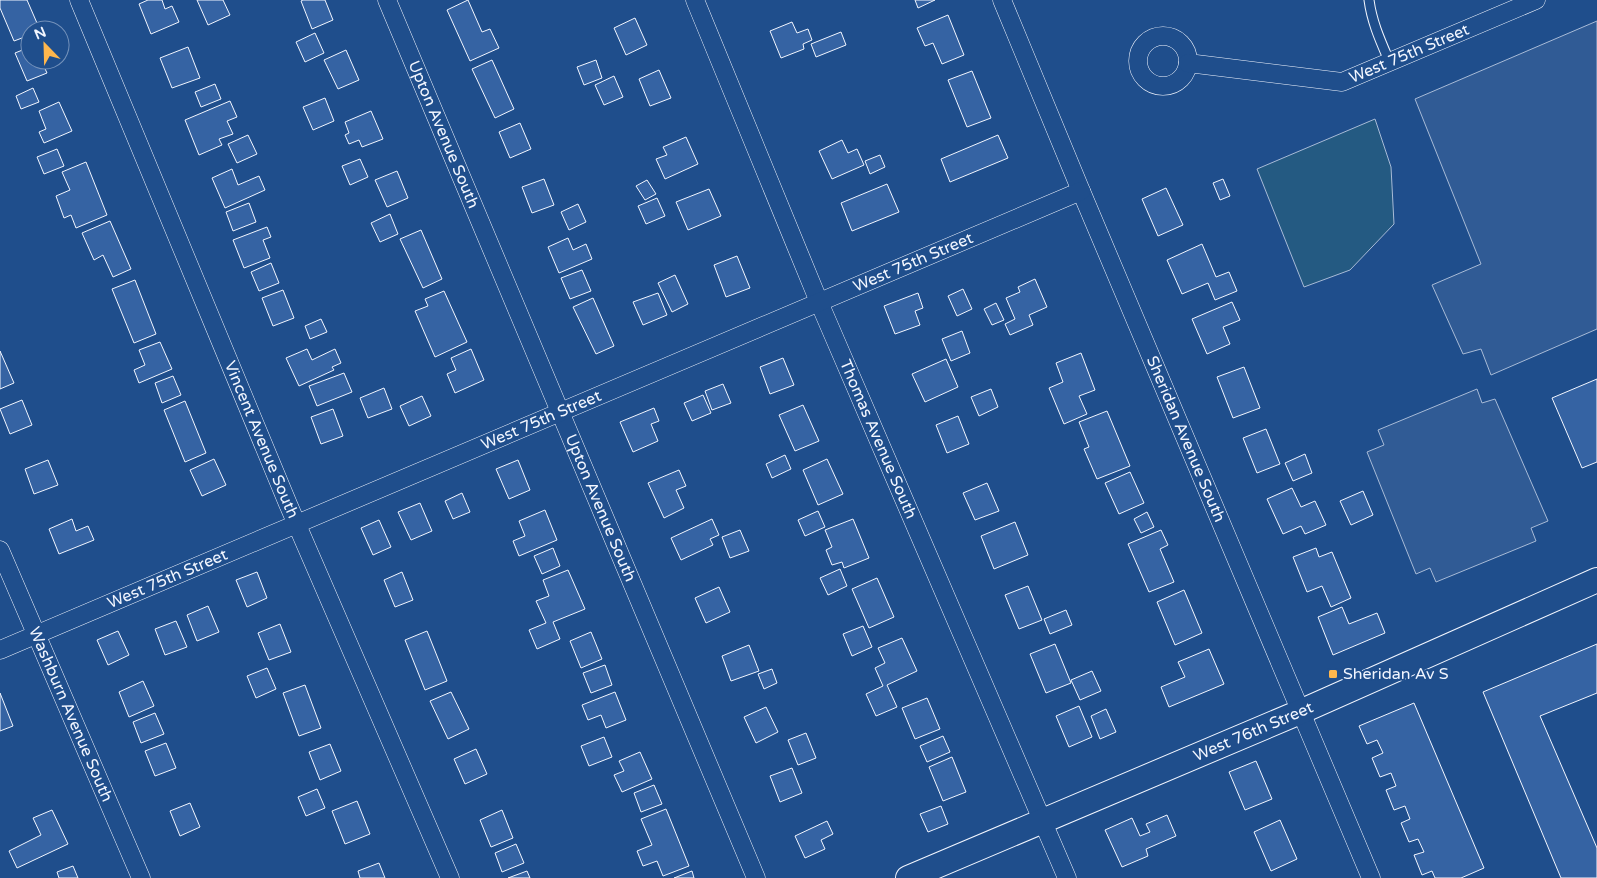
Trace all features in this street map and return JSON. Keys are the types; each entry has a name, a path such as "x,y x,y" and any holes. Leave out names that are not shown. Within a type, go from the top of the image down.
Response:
{"street":[{"name":"Vincent Avenue South","path":"80,0 296,524 450,878"},
{"name":"Upton Avenue South","path":"387,0 756,878"},
{"name":"Thomas Avenue South","path":"694,0 819,302 1067,878"},
{"name":"Sheridan Avenue South","path":"1002,0 1371,878"},
{"name":"West 75th Street","path":"1188,63 1342,82 1536,0"},
{"name":"West 75th Street","path":"0,650 1081,191"},
{"name":"Washburn Avenue South","path":"0,550 141,878"},
{"name":"West 76th Street","path":"908,878 1300,712 1597,580"}],"lane":[{"path":"1369,0 1375,28 1390,63"}],"shaded area":[{"path":"1597,21 1597,329 1491,375 1481,349 1463,354 1432,285 1481,264 1415,99"},
{"path":"1375,119 1391,167 1394,224 1350,270 1304,287 1257,169"},
{"path":"1477,389 1482,403 1495,399 1548,521 1531,528 1536,541 1436,582 1430,568 1416,574 1367,452 1384,445 1378,430"}],"building":[{"path":"0,0 27,0 36,20 20,20 20,39 14,41 0,8"},
{"path":"148,0 162,0 165,9 172,6 179,22 151,34 139,4"},
{"path":"197,0 223,0 230,15 208,25"},
{"path":"325,0 333,20 312,29 301,1"},
{"path":"468,0 482,32 490,29 499,48 470,61 447,10"},
{"path":"915,0 935,0 918,8"},
{"path":"948,15 964,55 942,64 933,43 925,46 917,28"},
{"path":"635,18 647,45 626,55 614,28"},
{"path":"792,22 797,33 808,29 812,40 803,44 804,49 781,58 770,31"},
{"path":"841,32 846,45 816,57 811,44"},
{"path":"315,33 324,53 305,62 296,42"},
{"path":"188,47 200,78 172,88 160,58"},
{"path":"346,50 359,80 338,89 324,60"},
{"path":"20,51 20,65 15,53"},
{"path":"492,60 514,109 495,118 472,69"},
{"path":"596,60 602,78 584,85 577,67"},
{"path":"22,70 46,70 47,73 27,81"},
{"path":"659,70 671,98 650,106 639,79"},
{"path":"972,71 991,118 967,127 948,80"},
{"path":"614,76 623,97 604,105 595,85"},
{"path":"215,84 221,99 201,107 195,92"},
{"path":"33,88 39,102 21,109 16,96"},
{"path":"325,98 334,121 313,130 303,107"},
{"path":"230,101 237,117 227,121 233,134 219,139 222,145 199,155 185,120"},
{"path":"59,102 72,131 44,143 39,132 46,129 39,111"},
{"path":"371,111 383,139 362,147 359,140 349,144 345,135 349,133 345,122"},
{"path":"520,123 531,149 510,158 499,132"},
{"path":"248,135 257,154 237,163 228,144"},
{"path":"998,135 1008,158 950,182 941,159"},
{"path":"686,137 698,164 665,179 656,159 667,155 663,147"},
{"path":"842,140 848,153 857,149 864,165 832,179 819,151"},
{"path":"57,149 64,166 44,174 37,157"},
{"path":"880,155 885,167 870,174 865,161"},
{"path":"360,159 368,177 350,185 342,166"},
{"path":"86,162 107,215 76,228 71,215 64,218 56,196 70,190 62,172"},
{"path":"232,169 238,185 259,176 265,190 225,208 212,178"},
{"path":"397,171 408,198 387,207 375,180"},
{"path":"544,179 554,205 532,213 522,187"},
{"path":"1223,179 1230,196 1220,200 1213,183"},
{"path":"647,180 656,194 645,200 636,186"},
{"path":"887,184 899,212 852,231 841,203"},
{"path":"1166,188 1183,225 1158,236 1142,199"},
{"path":"709,189 721,216 688,230 676,202"},
{"path":"657,198 665,216 646,224 638,206"},
{"path":"249,203 256,222 233,231 226,212"},
{"path":"578,204 586,222 569,230 561,212"},
{"path":"390,214 398,234 380,242 371,223"},
{"path":"110,221 131,269 113,277 103,255 94,260 82,233"},
{"path":"267,227 271,237 263,240 270,258 244,268 233,240"},
{"path":"421,230 442,279 423,288 400,239"},
{"path":"568,238 573,250 586,244 592,259 559,273 548,247"},
{"path":"1202,244 1216,277 1229,272 1237,291 1215,300 1208,283 1182,294 1167,260"},
{"path":"737,256 750,288 726,297 714,265"},
{"path":"271,263 279,283 259,291 251,272"},
{"path":"582,270 591,291 570,299 561,278"},
{"path":"675,275 688,304 672,312 658,283"},
{"path":"1035,279 1047,307 1029,315 1033,325 1010,335 1005,324 1015,319 1006,298 1020,292 1018,287"},
{"path":"135,280 156,334 134,343 112,289"},
{"path":"963,289 972,309 957,316 948,296"},
{"path":"283,290 294,318 273,326 262,298"},
{"path":"444,291 467,342 435,357 415,311 428,306 425,299"},
{"path":"658,293 667,315 643,325 633,302"},
{"path":"918,293 923,308 915,311 920,325 895,334 884,306"},
{"path":"593,298 614,346 596,354 573,307"},
{"path":"1232,302 1240,320 1223,327 1230,344 1207,354 1192,319"},
{"path":"996,303 1004,320 992,325 984,309"},
{"path":"321,319 327,332 310,339 305,326"},
{"path":"962,331 970,353 951,361 942,339"},
{"path":"160,342 172,369 139,383 134,370 145,365 139,350"},
{"path":"307,349 312,360 335,349 341,363 332,367 334,370 299,386 286,358"},
{"path":"471,349 484,380 455,393 447,374 456,370 451,358"},
{"path":"0,351 14,383 0,389"},
{"path":"1081,353 1095,390 1079,396 1087,414 1064,424 1049,388 1063,382 1056,363"},
{"path":"783,358 794,385 770,394 760,367"},
{"path":"946,359 958,387 925,402 912,374"},
{"path":"1244,367 1260,408 1233,418 1217,377"},
{"path":"344,373 352,392 317,406 309,386"},
{"path":"173,376 181,395 162,403 155,383"},
{"path":"1597,379 1597,462 1582,468 1552,398"},
{"path":"723,384 731,403 712,410 705,391"},
{"path":"384,388 392,409 368,418 360,398"},
{"path":"991,389 998,407 979,416 971,397"},
{"path":"703,395 711,413 692,421 684,403"},
{"path":"422,396 431,416 409,426 400,406"},
{"path":"22,400 32,425 10,434 0,409"},
{"path":"185,401 206,453 185,462 164,410"},
{"path":"803,405 819,441 795,451 779,415"},
{"path":"654,408 659,421 651,424 658,441 633,452 620,422"},
{"path":"333,409 343,436 321,444 311,417"},
{"path":"1107,411 1130,466 1097,479 1084,449 1089,447 1079,422"},
{"path":"958,416 969,444 947,453 936,425"},
{"path":"1266,429 1280,464 1257,473 1243,438"},
{"path":"1305,454 1312,473 1293,481 1285,463"},
{"path":"785,455 791,469 772,478 766,464"},
{"path":"214,459 226,485 202,496 190,470"},
{"path":"827,459 843,494 818,505 803,470"},
{"path":"48,460 58,485 34,494 25,469"},
{"path":"518,460 530,490 509,499 496,469"},
{"path":"679,470 686,486 676,490 684,508 664,518 648,483"},
{"path":"1130,472 1144,503 1119,514 1105,483"},
{"path":"987,483 999,511 975,520 963,493"},
{"path":"1292,488 1301,507 1315,501 1326,525 1305,534 1301,526 1283,534 1267,499"},
{"path":"1363,491 1373,515 1351,525 1340,501"},
{"path":"462,493 470,512 453,519 445,501"},
{"path":"420,503 432,531 411,540 398,512"},
{"path":"545,510 557,540 519,556 513,541 525,536 519,521"},
{"path":"818,511 825,527 805,536 798,520"},
{"path":"1147,512 1154,527 1141,533 1134,519"},
{"path":"72,519 76,531 88,526 94,540 59,554 49,529"},
{"path":"712,519 719,535 710,539 713,545 681,560 671,538"},
{"path":"853,519 869,558 844,568 842,562 832,565 826,550 832,547 825,530"},
{"path":"379,520 391,547 373,555 361,528"},
{"path":"1015,522 1028,555 994,569 981,536"},
{"path":"740,530 749,551 730,558 722,537"},
{"path":"1161,530 1168,545 1160,549 1174,582 1149,592 1128,544"},
{"path":"553,548 560,566 542,574 534,556"},
{"path":"1316,548 1319,557 1332,552 1351,598 1331,607 1322,586 1307,592 1293,557"},
{"path":"840,569 847,586 828,595 820,578"},
{"path":"568,570 585,609 553,622 560,639 537,649 529,630 546,623 536,601 549,596 543,580"},
{"path":"257,572 267,598 247,607 236,580"},
{"path":"402,572 413,600 395,607 384,580"},
{"path":"877,578 894,617 869,628 852,589"},
{"path":"1028,586 1042,620 1019,629 1005,595"},
{"path":"719,587 730,612 706,623 695,598"},
{"path":"1184,590 1202,633 1175,645 1157,602"},
{"path":"208,606 219,632 197,641 187,615"},
{"path":"1342,607 1349,624 1377,613 1385,633 1333,655 1318,617"},
{"path":"1066,610 1072,625 1050,634 1044,619"},
{"path":"176,621 187,647 165,655 155,629"},
{"path":"280,624 291,652 269,660 258,633"},
{"path":"863,626 872,647 852,656 843,634"},
{"path":"118,631 129,655 108,665 97,640"},
{"path":"427,631 447,681 425,690 405,640"},
{"path":"591,632 602,659 581,668 570,641"},
{"path":"902,638 917,671 887,685 897,707 876,716 866,694 883,686 875,668 885,663 878,648"},
{"path":"1055,644 1071,683 1046,693 1030,654"},
{"path":"1597,644 1597,693 1540,716 1597,848 1597,878 1561,878 1483,692"},
{"path":"749,645 759,671 731,681 722,656"},
{"path":"1209,649 1224,684 1169,707 1161,687 1185,677 1178,662"},
{"path":"605,665 612,685 591,693 583,673"},
{"path":"267,668 276,689 256,698 247,676"},
{"path":"772,669 777,683 764,689 758,674"},
{"path":"1092,671 1101,691 1080,700 1071,680"},
{"path":"143,681 154,706 129,717 119,692"},
{"path":"305,685 321,728 299,736 283,693"},
{"path":"451,692 469,729 448,739 430,701"},
{"path":"615,692 626,720 606,728 601,715 588,720 582,705"},
{"path":"0,693 13,726 0,731"},
{"path":"927,698 940,729 915,739 902,708"},
{"path":"1414,703 1484,868 1461,878 1435,878 1432,871 1422,875 1414,855 1424,852 1418,839 1409,842 1401,823 1410,819 1405,806 1394,810 1386,790 1396,786 1391,773 1380,777 1372,758 1383,753 1377,740 1367,744 1359,726"},
{"path":"1079,706 1092,737 1069,747 1056,716"},
{"path":"766,707 778,732 756,743 744,717"},
{"path":"1106,709 1116,732 1100,739 1091,716"},
{"path":"155,713 164,734 141,743 133,722"},
{"path":"806,733 816,758 798,765 788,740"},
{"path":"943,736 950,752 927,762 920,746"},
{"path":"604,737 612,757 589,766 581,746"},
{"path":"166,743 176,768 155,776 145,751"},
{"path":"330,744 341,771 320,780 309,752"},
{"path":"476,749 487,774 465,784 454,759"},
{"path":"640,752 652,779 622,792 614,775 624,771 619,761"},
{"path":"952,757 966,792 943,801 929,767"},
{"path":"1256,761 1272,799 1245,810 1229,772"},
{"path":"792,768 802,793 780,802 770,776"},
{"path":"654,785 662,804 641,812 634,793"},
{"path":"317,789 325,808 306,816 298,797"},
{"path":"357,801 370,834 345,844 332,811"},
{"path":"190,803 200,827 180,836 170,811"},
{"path":"941,806 948,824 928,832 920,814"},
{"path":"666,809 689,866 663,876 657,861 643,866 637,851 652,845 641,819"},
{"path":"52,810 68,844 17,868 9,851 41,835 33,818"},
{"path":"502,810 513,838 491,847 480,820"},
{"path":"1167,815 1176,836 1146,849 1148,856 1122,867 1105,830 1132,818 1140,836 1150,832 1146,824"},
{"path":"1280,820 1297,859 1271,871 1254,832"},
{"path":"827,821 833,834 821,840 825,849 805,858 795,836"},
{"path":"516,844 524,863 502,872 495,853"},
{"path":"379,863 385,878 360,878 358,871"},
{"path":"73,866 78,878 59,878 57,872"},
{"path":"527,871 530,878 508,878"},
{"path":"692,871 694,878 674,878"}],"place":[{"name":"Sheridan Av S","path":"1333,674"}]}
